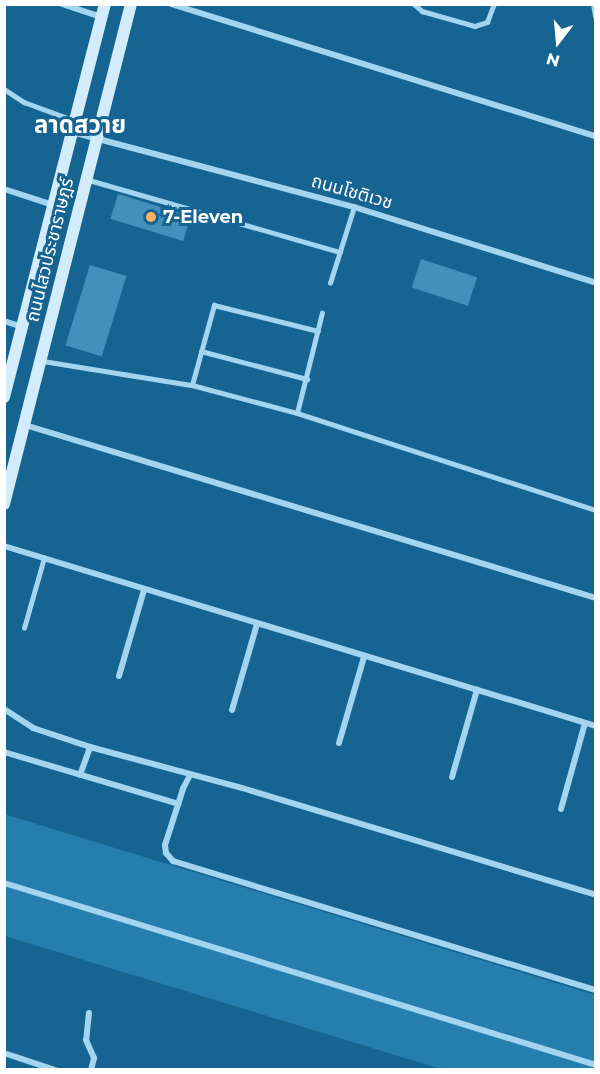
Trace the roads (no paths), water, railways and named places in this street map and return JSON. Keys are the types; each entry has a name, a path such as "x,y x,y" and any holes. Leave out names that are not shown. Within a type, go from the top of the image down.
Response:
{"main road":[{"name":"ถนนไสวประชาราษฎร์","path":"4,397 105,4"},
{"name":"ถนนไสวประชาราษฎร์","path":"4,504 131,4"}],"street":[{"path":"62,4 101,17"},
{"path":"171,4 596,136"},
{"path":"594,4 596,17"},
{"name":"ถนนโชติเวช","path":"73,126 97,139 354,207 596,283"},
{"path":"4,189 53,206"},
{"path":"4,321 22,327"},
{"path":"25,425 596,598"},
{"path":"4,546 596,726"},
{"path":"119,676 144,590"},
{"path":"232,710 257,624"},
{"path":"339,743 364,657"},
{"path":"452,777 477,690"},
{"path":"4,709 33,728 90,747 242,788 596,896"},
{"path":"561,810 585,723"},
{"path":"80,775 90,747"},
{"path":"4,753 178,804"},
{"path":"190,775 165,845 166,853 173,861 596,990"},
{"path":"4,884 596,1065"},
{"path":"89,1013 86,1040 94,1058 91,1070"},
{"path":"5,1053 55,1070"}],"lane":[{"path":"414,4 422,11 475,26 487,22 494,4"},
{"path":"4,88 24,102 73,126"},
{"path":"87,179 340,252"},
{"path":"330,284 354,207"},
{"path":"192,385 214,305 318,331"},
{"path":"297,412 322,313"},
{"path":"201,351 307,379"},
{"path":"41,360 192,385 297,412 596,510"},
{"path":"24,628 44,558"}],"place":[{"name":"7-Eleven","path":"151,217"}],"district":[{"name":"ลาดสวาย","path":"80,125"}]}
